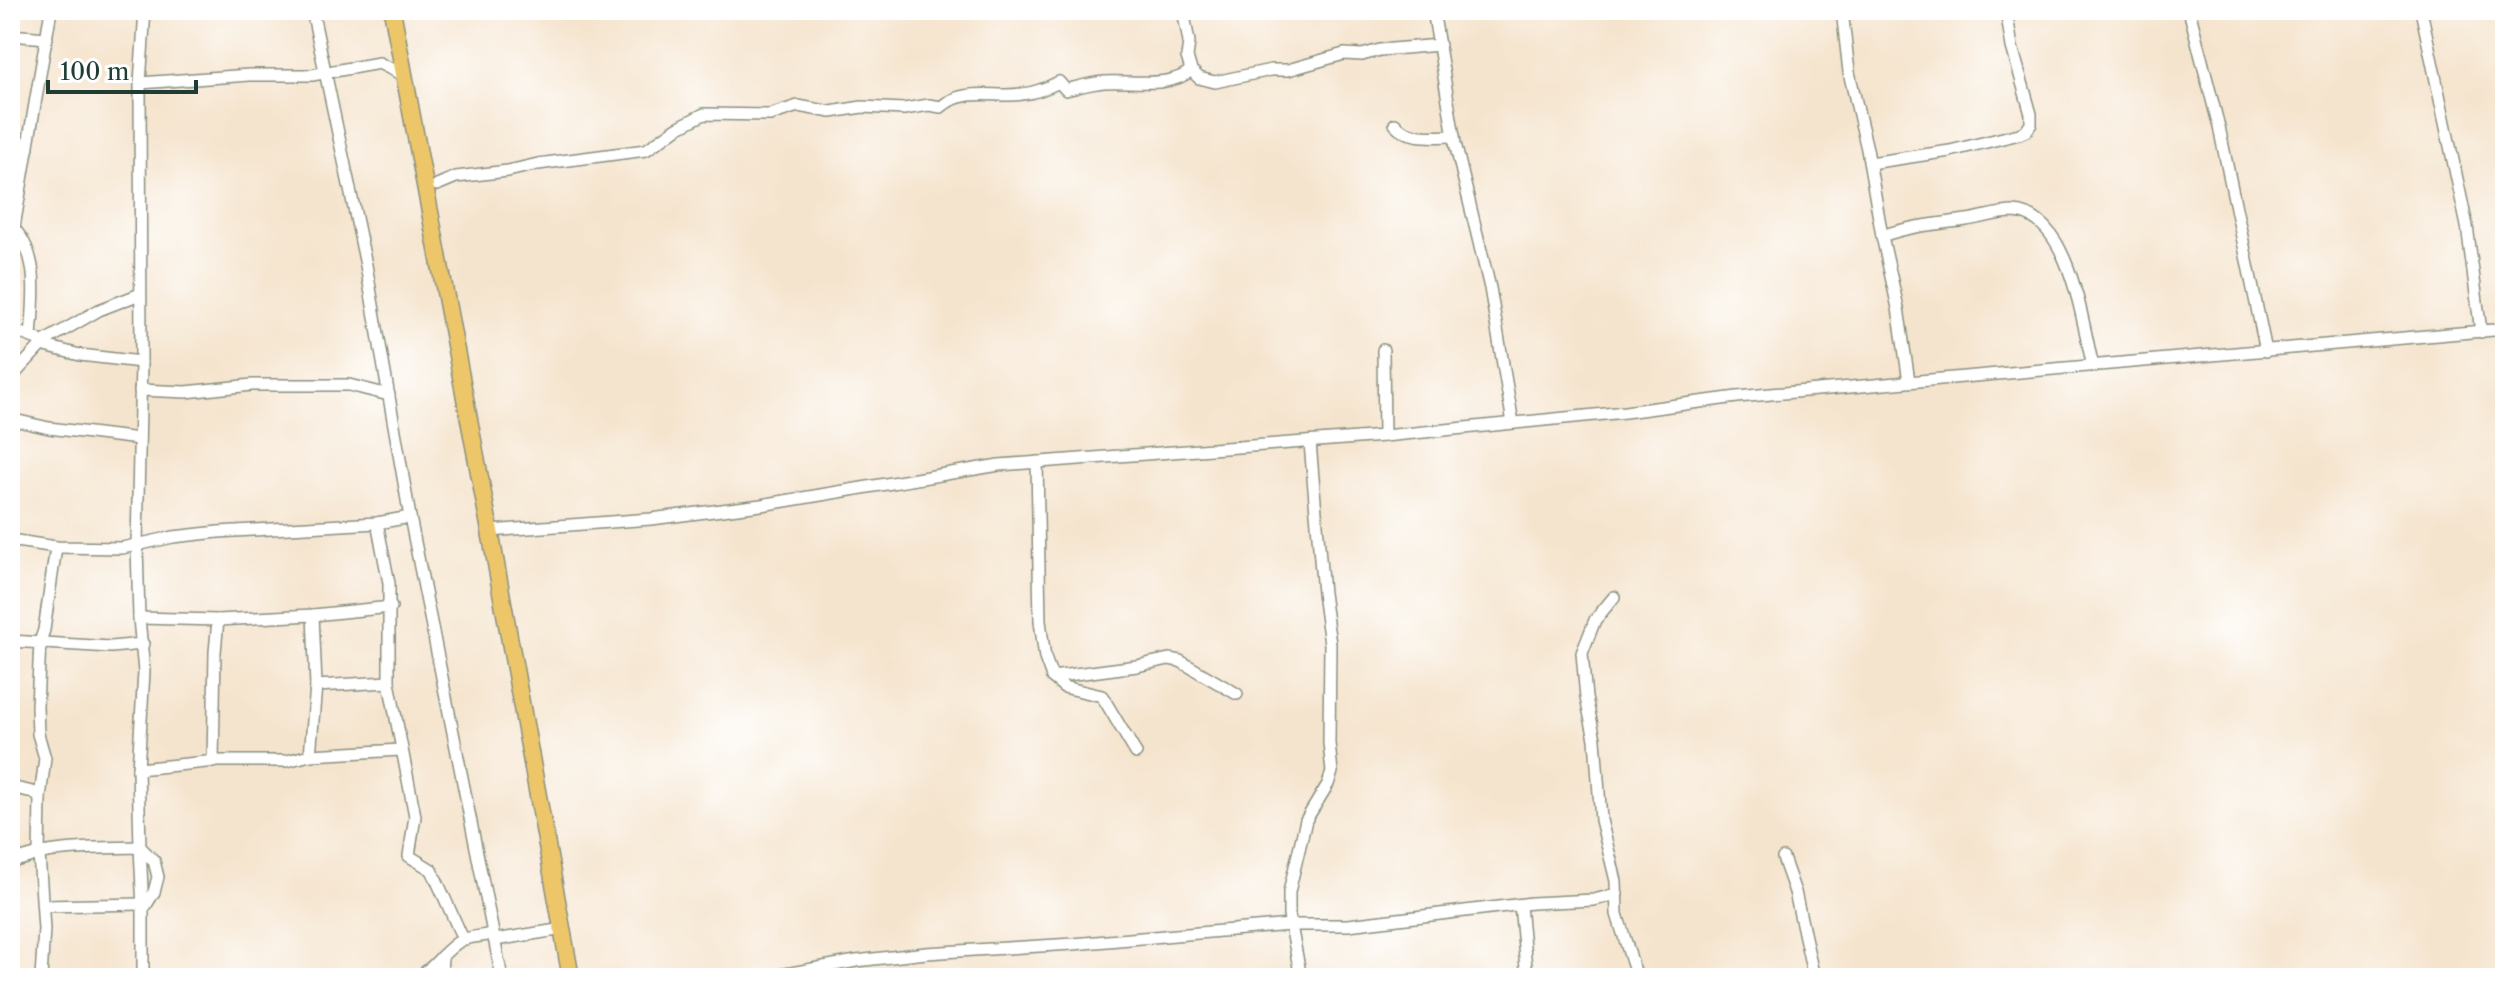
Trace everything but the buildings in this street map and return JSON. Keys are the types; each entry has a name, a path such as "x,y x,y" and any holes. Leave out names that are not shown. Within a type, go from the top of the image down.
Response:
{"highway":[{"path":"392,10 571,978"}],"street":[{"path":"31,336 34,275 31,253 12,226 51,10"},
{"path":"143,978 143,907 154,892 158,877 154,861 140,847 138,769 144,672 137,545 141,362 140,83 145,10"},
{"path":"312,10 366,265 410,517 502,978"},
{"path":"1183,10 1191,70 1199,78 1215,82 1271,70 1288,70 1344,54 1362,55 1380,50 1440,45"},
{"path":"1433,10 1454,136 1490,288 1513,423"},
{"path":"1870,163 1950,151 2026,131 2031,124 2031,114 2015,59 2006,10"},
{"path":"2189,10 2243,233 2266,351"},
{"path":"2421,10 2467,226 2481,332"},
{"path":"1846,11 1849,72 1870,163 1909,381"},
{"path":"10,35 47,38"},
{"path":"140,83 325,72 379,63 405,76"},
{"path":"437,185 456,177 646,150 704,114 770,115 798,106 831,112 862,107 941,107 948,101 973,95 1019,95 1059,82 1066,90 1099,82 1182,78 1191,70"},
{"path":"1395,124 1399,129 1420,136 1454,136"},
{"path":"10,147 28,148"},
{"path":"1882,236 1917,226 2014,212 2031,216 2048,229 2060,249 2072,279 2093,366"},
{"path":"10,379 43,343 99,310 140,294"},
{"path":"10,329 80,355 141,362"},
{"path":"490,531 651,519 729,509 999,465 1310,443 1737,397 2505,329"},
{"path":"1383,350 1384,436"},
{"path":"140,390 186,392 252,385 349,385 389,395"},
{"path":"10,419 49,428 139,439"},
{"path":"1301,978 1290,925 1289,892 1306,820 1332,772 1329,743 1330,644 1310,443"},
{"path":"1037,462 1045,658 1052,677 1064,687 1102,696 1136,753"},
{"path":"10,540 56,547 122,548 173,537 218,532 377,523 410,517"},
{"path":"377,523 391,607 389,682 415,816 409,856 432,870 463,939"},
{"path":"41,978 44,929 39,854 40,798 45,758 38,734 40,642 56,547"},
{"path":"1614,597 1595,620 1582,653 1586,698 1595,739 1601,820 1617,894 1617,914 1637,978"},
{"path":"139,618 218,620 391,607"},
{"path":"310,755 316,686 313,615"},
{"path":"213,762 218,620"},
{"path":"10,641 111,647 143,644"},
{"path":"1052,677 1169,659 1180,661 1237,694"},
{"path":"316,686 389,682"},
{"path":"138,769 213,762 287,761 310,755 401,750"},
{"path":"10,787 33,792 40,798"},
{"path":"10,862 39,854 140,847"},
{"path":"1783,858 1795,892 1814,978"},
{"path":"764,978 834,964 917,954 1290,925 1348,925 1532,903 1594,900 1617,894"},
{"path":"1520,905 1527,978"},
{"path":"43,906 143,907"},
{"path":"415,978 427,973 463,939 563,929"},
{"path":"441,978 442,956"}]}
